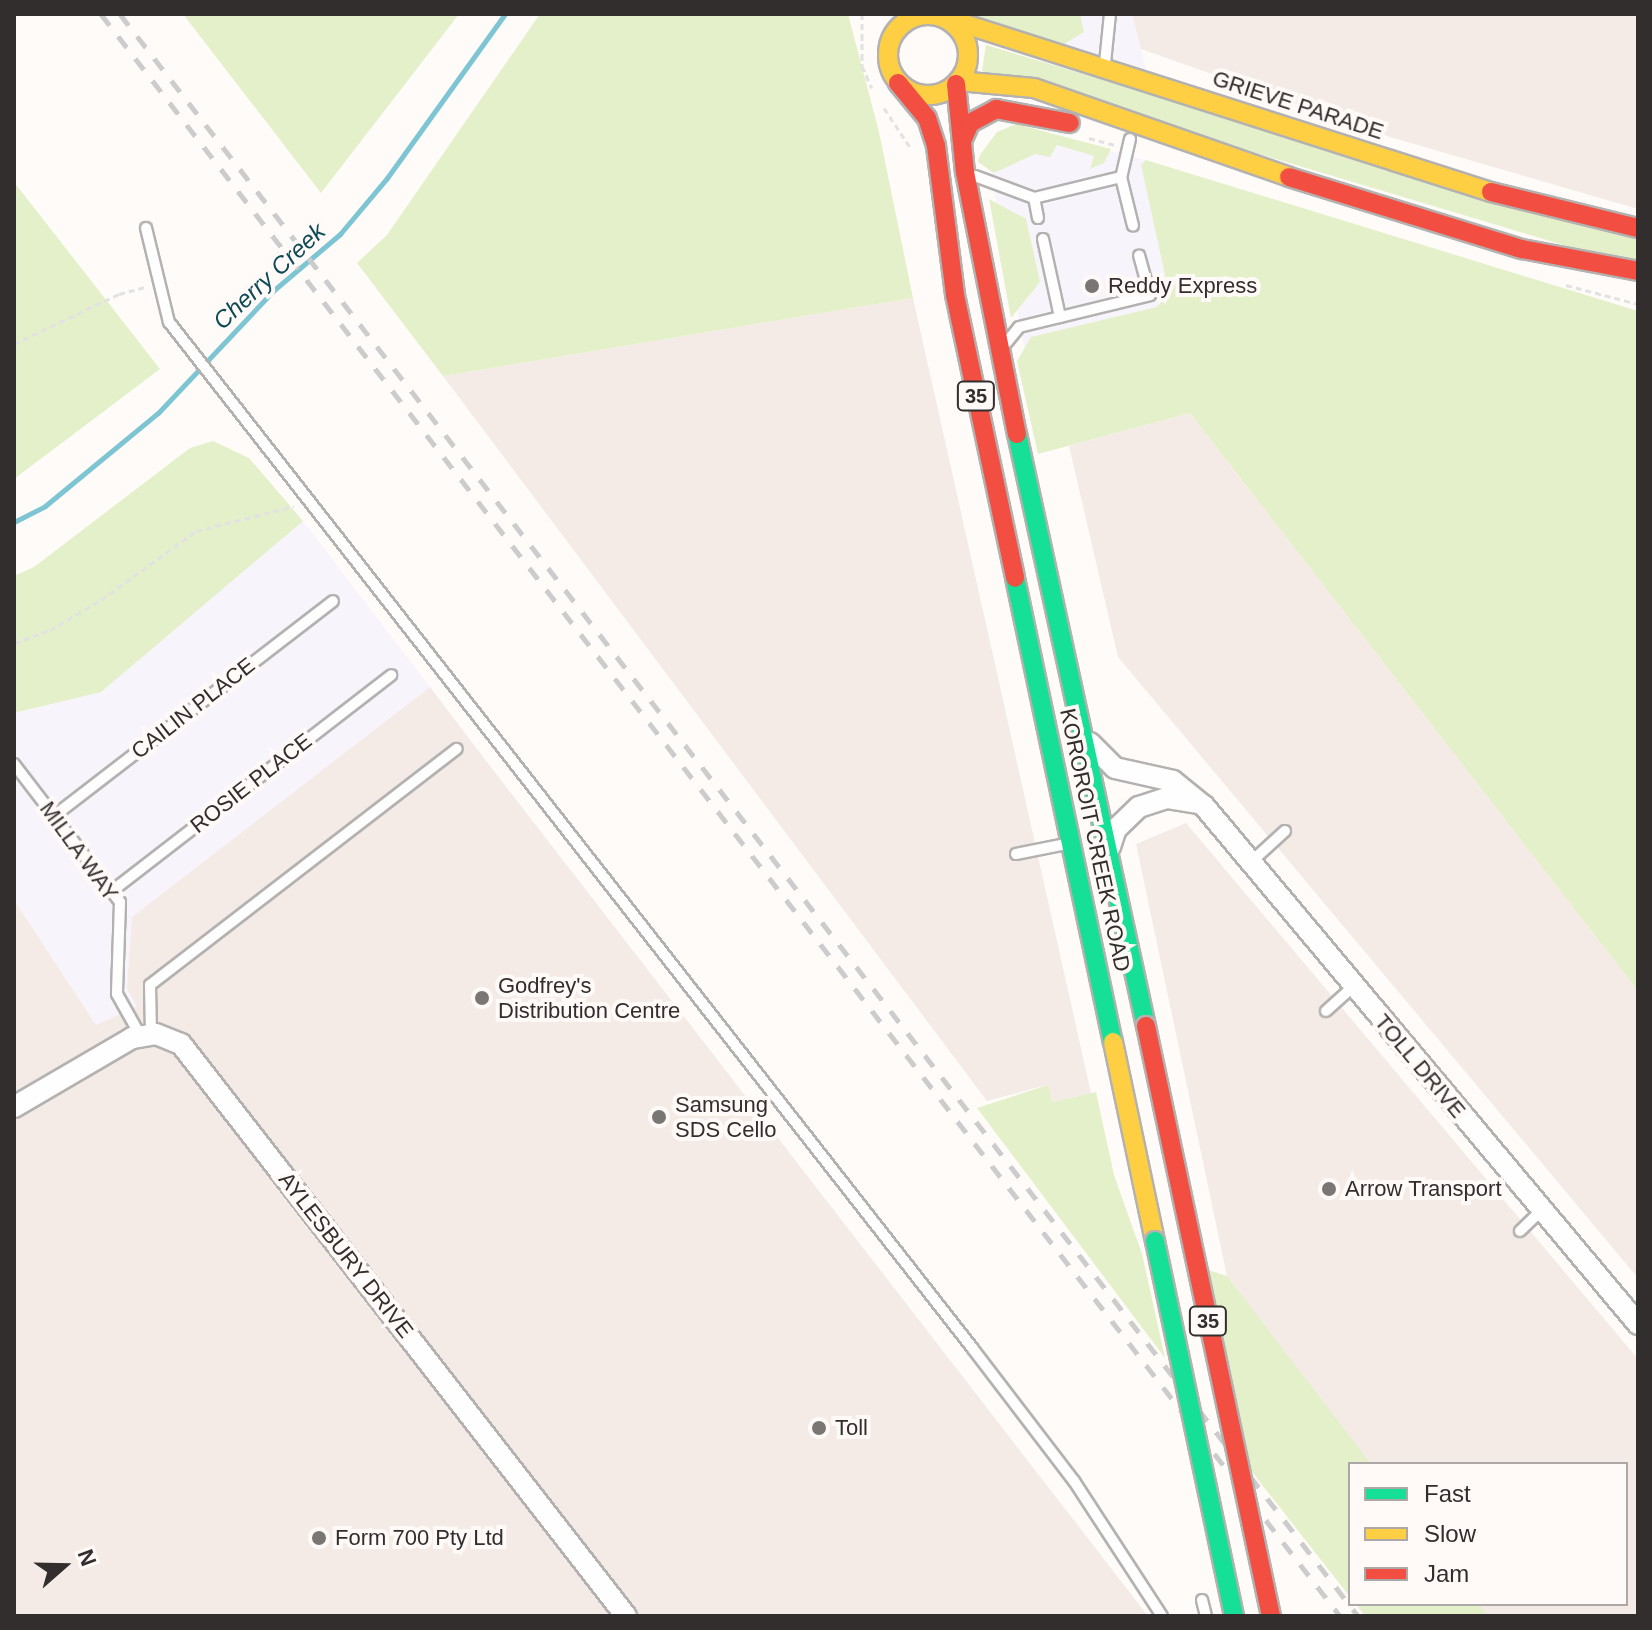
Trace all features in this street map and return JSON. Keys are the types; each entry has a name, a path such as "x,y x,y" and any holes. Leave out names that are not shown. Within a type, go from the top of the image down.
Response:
{"main road":[{"name":"35","path":"883,14 886,58 898,83"},
{"name":"35","path":"943,16 968,48 968,64 958,82"},
{"path":"886,58 889,42 903,26 943,16"},
{"name":"GRIEVE PARADE","path":"943,16 1543,208 1638,228"},
{"path":"898,83 930,93 958,82 1024,86 1131,132 1281,187 1344,196 1522,249 1638,271"},
{"name":"KOROROIT CREEK ROAD","path":"958,82 965,172 1001,350 1271,1616"},
{"name":"KOROROIT CREEK ROAD","path":"898,83 923,112 936,146 955,295 1234,1616"},
{"path":"962,141 974,119 1004,108 1131,132"}],"street":[{"name":"TOLL DRIVE","path":"1080,712 1092,747 1104,760 1127,772 1173,781 1204,806 1638,1324"},
{"path":"1112,861 1110,842 1116,829 1139,807 1179,798 1204,806"},
{"path":"14,1107 145,1034"},
{"name":"AYLESBURY DRIVE","path":"145,1034 170,1037 191,1055 626,1616"}],"lane":[{"path":"1104,69 1110,14"},
{"path":"1131,132 1121,177 1133,226"},
{"path":"965,172 1034,198 1121,177"},
{"path":"1034,198 1038,218"},
{"path":"146,228 156,285 169,322 973,1349 1074,1481 1162,1616"},
{"path":"1043,239 1060,317"},
{"path":"1001,350 1019,327 1150,295 1139,255"},
{"name":"CAILIN PLACE","path":"54,816 333,601"},
{"name":"ROSIE PLACE","path":"112,891 391,675"},
{"path":"145,1034 150,985 457,749"},
{"name":"MILLA WAY","path":"14,764 120,902 117,994 145,1034"},
{"path":"1251,863 1285,831"},
{"path":"1016,854 1072,842"},
{"path":"1326,1011 1354,986"},
{"path":"1520,1231 1541,1211"},
{"path":"1202,1600 1206,1616"}],"path":[{"path":"14,342 24,341 119,294 156,285"},
{"path":"14,643 50,630 101,600 196,531 277,513 307,500"}],"shaded area":[{"path":"969,14 1132,14 1146,69"},
{"path":"1132,14 1638,14 1638,209 1390,137 1141,49"},
{"path":"1015,128 1146,160 1176,295 1164,315 1026,357 989,164"},
{"path":"913,298 1091,1093 1052,1102 1047,1085 987,1101 443,376"},
{"name":"Arrow Transport","path":"1190,413 1638,991 1638,1278 1118,657 1069,446"},
{"path":"303,521 430,687 132,917 138,1006 96,1025 14,900 14,713 49,705"},
{"path":"430,687 1148,1616 14,1616 14,900 96,1025 137,1006 127,989 132,917"},
{"path":"1186,823 1638,1359 1638,1616 1485,1616 1478,1606 1628,1606 1628,1462 1367,1462 1227,1276 1136,844"}],"green space":[{"path":"183,14 459,14 321,193"},
{"path":"540,14 848,14 879,132 913,298 443,376 357,263 387,235"},
{"path":"969,14 1080,14 1084,32 1064,44"},
{"path":"986,45 1638,239 1638,261 1597,255 982,71"},
{"path":"1016,124 1111,149 1104,163 1090,169 1094,156 1057,145 1050,157 1035,154 994,173 978,162 997,132"},
{"path":"1146,160 1638,311 1638,991 1190,413 1038,454 1017,361 1031,337 1157,307 1169,293 1141,165"},
{"path":"14,182 160,369 14,479"},
{"path":"989,199 1026,219 1040,282 1011,318"},
{"path":"213,441 249,458 303,521 101,692 14,713 14,576 34,567 190,448"},
{"path":"1048,1085 1052,1102 1096,1092 1114,1175 1142,1254 1165,1358 977,1108"},
{"path":"1205,1269 1227,1276 1369,1462 1348,1462 1348,1594 1249,1468"},
{"path":"1358,1606 1480,1606 1488,1616 1365,1616"}],"waterway":[{"name":"Cherry Creek","path":"14,522 45,506 158,413 274,290 340,234 387,178 505,14"}],"railway":[{"path":"101,14 1340,1616"},
{"path":"120,14 1348,1603"},
{"path":"1350,1606 1358,1616"}],"traffic: fast":[{"path":"1017,434 1146,1026"},
{"path":"1015,578 1113,1042"},
{"path":"1155,1241 1234,1616"}],"traffic: slow":[{"path":"928,15 943,18 956,27 965,40 968,55 965,70 956,83 943,92 928,95 913,92 900,83 891,70 888,55 891,40 900,27 913,18 928,15"},
{"path":"946,18 1491,192"},
{"path":"959,81 1034,88 1289,177"},
{"path":"1113,1042 1155,1241"}],"traffic: jam":[{"path":"898,83 927,118 936,146 955,295 1015,578"},
{"path":"956,84 965,172 1017,434"},
{"path":"962,141 970,123 996,109 1070,123"},
{"path":"1289,177 1522,249 1638,271"},
{"path":"1491,192 1638,228"},
{"path":"1146,1026 1271,1616"}],"place":[{"name":"Reddy Express","path":"1092,286"},
{"name":"Godfrey's Distribution Centre","path":"482,998"},
{"name":"Samsung SDS Cello","path":"659,1117"},
{"name":"Arrow Transport","path":"1329,1189"},
{"name":"Toll","path":"819,1428"},
{"name":"Form 700 Pty Ltd","path":"319,1538"}]}
